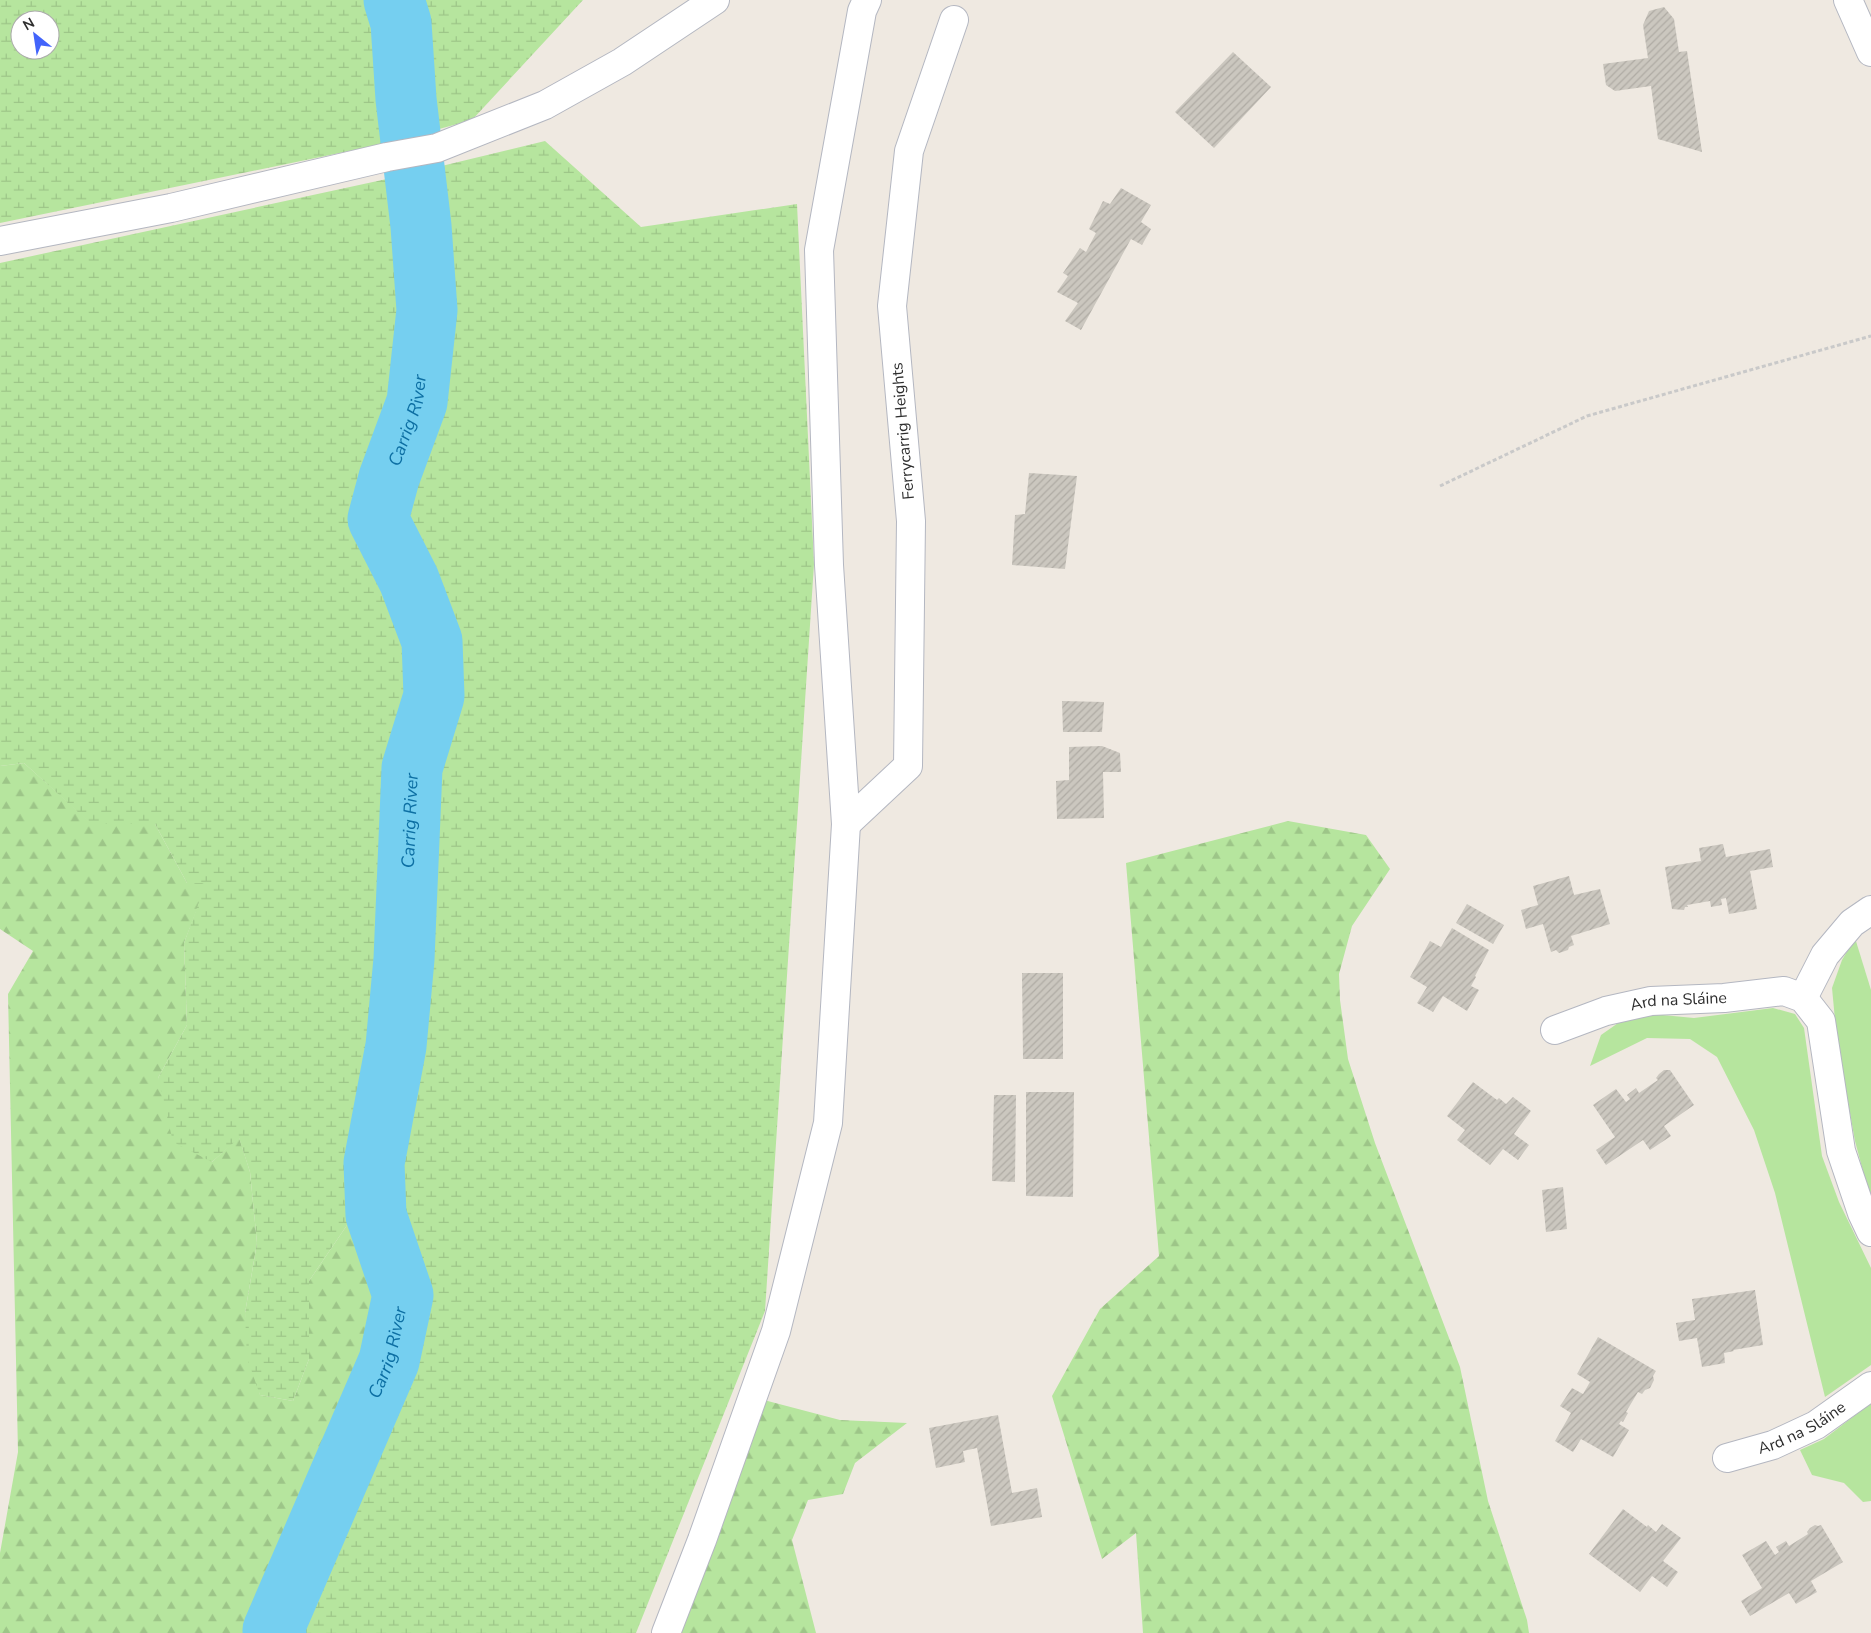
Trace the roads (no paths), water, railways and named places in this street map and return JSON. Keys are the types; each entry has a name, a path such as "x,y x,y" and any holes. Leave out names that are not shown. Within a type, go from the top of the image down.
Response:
{"street":[{"path":"0,241 171,208 388,157 437,148 545,105 622,62 715,0"},
{"path":"1848,0 1871,52"},
{"path":"666,1633 702,1540 776,1331 828,1123 846,824 829,565 819,250 859,4"},
{"name":"Ferrycarrig Heights","path":"846,824 908,766 911,521 892,306 910,151 954,20"},
{"path":"1871,910 1852,923 1825,955 1804,998 1821,1021 1841,1151 1862,1213 1871,1232"},
{"name":"Ard na Sláine","path":"1556,1030 1606,1012 1650,1002 1724,998 1784,991 1804,998"},
{"name":"Ard na Sláine","path":"1727,1458 1773,1445 1816,1425 1871,1386"}],"waterway":[{"name":"Carrig River","path":"276,1633 273,1630 389,1361 403,1295 376,1215 374,1163 396,1046 404,959 412,768 434,696 432,641 409,580 378,519 389,478 417,402 427,310 421,226 406,99 401,23 394,0"}]}
